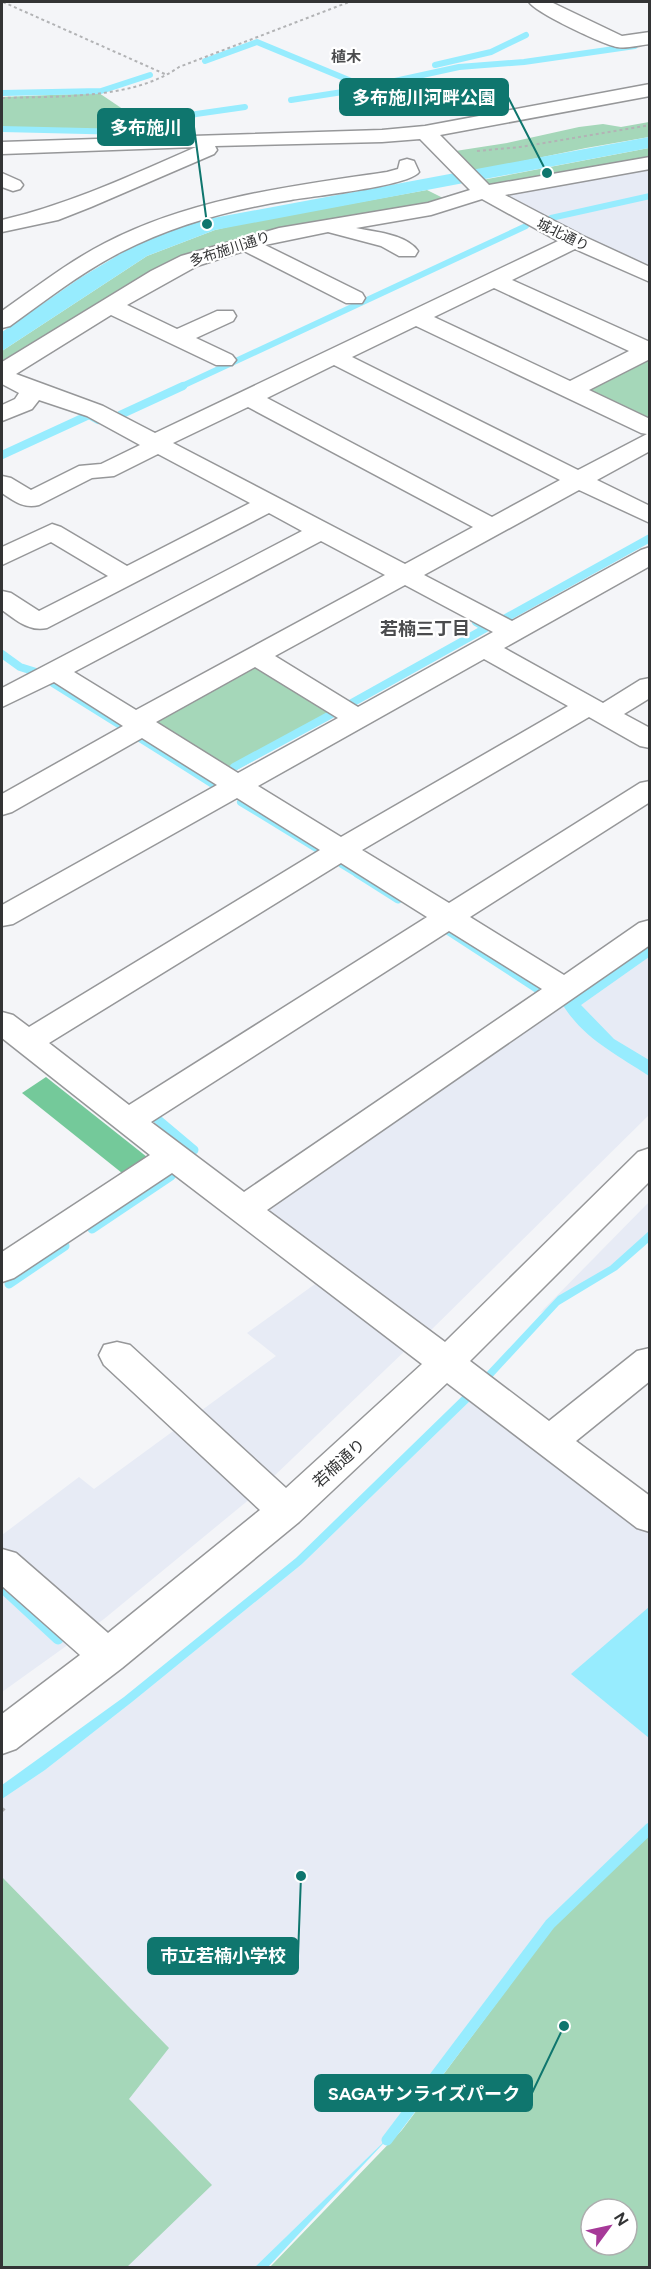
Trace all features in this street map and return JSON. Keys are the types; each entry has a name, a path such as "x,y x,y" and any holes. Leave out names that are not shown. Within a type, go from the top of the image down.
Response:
{"street":[{"path":"538,2 597,33 620,42 650,38"},
{"path":"2,148 382,136 425,132 650,90"},
{"path":"425,132 478,193"},
{"path":"3,225 50,215 207,150 203,140"},
{"path":"246,240 399,205 430,195 478,193 650,163"},
{"path":"2,321 101,250 165,225 201,214 260,201 390,178 409,172 407,165"},
{"name":"多布施川通り","path":"6,370 198,252 322,225 431,209 478,193"},
{"name":"城北通り","path":"478,193 650,275"},
{"path":"3,225 22,239"},
{"path":"322,225 388,241 407,251"},
{"path":"246,240 354,297"},
{"path":"2,483 30,500 88,471 105,471 149,450 154,442 575,241"},
{"path":"198,252 124,280 7,357 6,370 33,390 95,411 271,502 511,631"},
{"path":"494,280 649,350"},
{"path":"110,306 224,360"},
{"path":"177,338 225,316"},
{"path":"415,317 650,428"},
{"path":"33,390 26,376 62,345 66,333"},
{"path":"572,390 649,350"},
{"path":"333,356 650,516"},
{"path":"2,414 24,404 33,390"},
{"path":"248,397 492,526"},
{"path":"2,806 138,729 146,716 650,441"},
{"path":"2,599 38,621 271,502"},
{"path":"2,699 323,530"},
{"path":"2,557 52,532 126,576"},
{"path":"2,917 356,717 650,555"},
{"path":"483,647 650,740"},
{"path":"257,657 356,717"},
{"path":"56,672 238,783 564,989"},
{"path":"27,1042 342,849 596,710 650,686"},
{"path":"128,1121 650,789"},
{"path":"244,1209 650,930"},
{"path":"2,1022 173,1156 650,1517"},
{"path":"2,1269 173,1156"},
{"name":"若楠通り","path":"2,1737 108,1656 286,1510 467,1378 650,1160"},
{"path":"117,1355 286,1510"},
{"path":"550,1441 650,1361"},
{"path":"2,1564 108,1656"}],"path":[{"path":"3,2 168,75"},
{"path":"2,98 106,94 168,75 179,67 350,2"},
{"path":"450,159 509,151 615,129 650,125"}],"shaded area":[{"path":"650,166 649,266 582,236 503,196 503,192"},
{"path":"649,951 649,1115 424,1337 256,1207 556,1006"},
{"path":"649,1202 649,1236 613,1268 539,1314"},
{"path":"322,1279 409,1347 251,1498 104,1619 2,1692 2,1535 79,1477 94,1489 276,1356 247,1333"},
{"path":"474,1397 649,1533 649,1828 550,1924 395,2131 255,2267 2,2268 2,1799 45,1770 132,1702 302,1564"}],"green space":[{"path":"99,93 142,122 121,130 2,127 2,97"},
{"path":"649,122 649,137 470,172 449,152 507,143 579,127 603,124 621,127"},
{"path":"649,148 649,159 487,188 477,181"},
{"path":"427,190 445,199 414,208 293,226 173,262 2,367 2,351 147,256 215,230 244,223"},
{"path":"649,355 649,424 579,390"},
{"path":"248,666 263,667 338,713 233,772 156,726 156,717"},
{"path":"46,1077 147,1157 122,1173 22,1093"},
{"path":"649,1833 649,2267 270,2267 402,2130 557,1922"},
{"path":"2,1877 169,2048 129,2099 212,2185 127,2267 2,2267"}],"water":[{"path":"649,137 649,148 215,230 147,256 2,351 2,332 80,278 135,245 197,221"},
{"path":"649,943 649,957 581,1005 614,1039 649,1060 649,1076 589,1035 569,1015 561,1002"},
{"path":"649,1231 649,1242 617,1270 559,1305 474,1397 302,1564 132,1702 45,1770 2,1799 2,1785 124,1697 296,1558 484,1375 558,1296 610,1266"},
{"path":"649,1607 649,1738 571,1674"},
{"path":"395,2131 268,2267 255,2267"}],"waterway":[{"path":"435,65 491,52 526,35"},
{"path":"205,61 257,42 356,83 366,81"},
{"path":"291,100 349,91 459,67 524,62 635,46"},
{"path":"2,93 101,91 150,75"},
{"path":"2,129 128,132 196,114 245,107"},
{"path":"551,218 650,196"},
{"path":"180,387 526,226"},
{"path":"120,415 183,386"},
{"path":"2,455 89,415 98,420"},
{"path":"504,619 650,538"},
{"path":"350,704 486,628 476,622"},
{"path":"2,654 20,667 36,672"},
{"path":"53,683 122,726"},
{"path":"234,767 332,714"},
{"path":"140,738 213,784"},
{"path":"241,802 318,849"},
{"path":"342,864 360,875"},
{"path":"357,873 398,899"},
{"path":"449,931 538,989"},
{"path":"156,1118 194,1150"},
{"path":"92,1229 171,1176"},
{"path":"9,1284 65,1246"},
{"path":"2,1587 58,1639"},
{"path":"387,2140 550,1924 650,1828"}],"place":[{"name":"多布施川河畔公園","path":"547,173"},
{"name":"多布施川","path":"207,224"},
{"name":"市立若楠小学校","path":"301,1876"},
{"name":"SAGAサンライズパーク","path":"564,2026"}],"district":[{"name":"植木","path":"346,57"},
{"name":"若楠三丁目","path":"425,629"}]}
